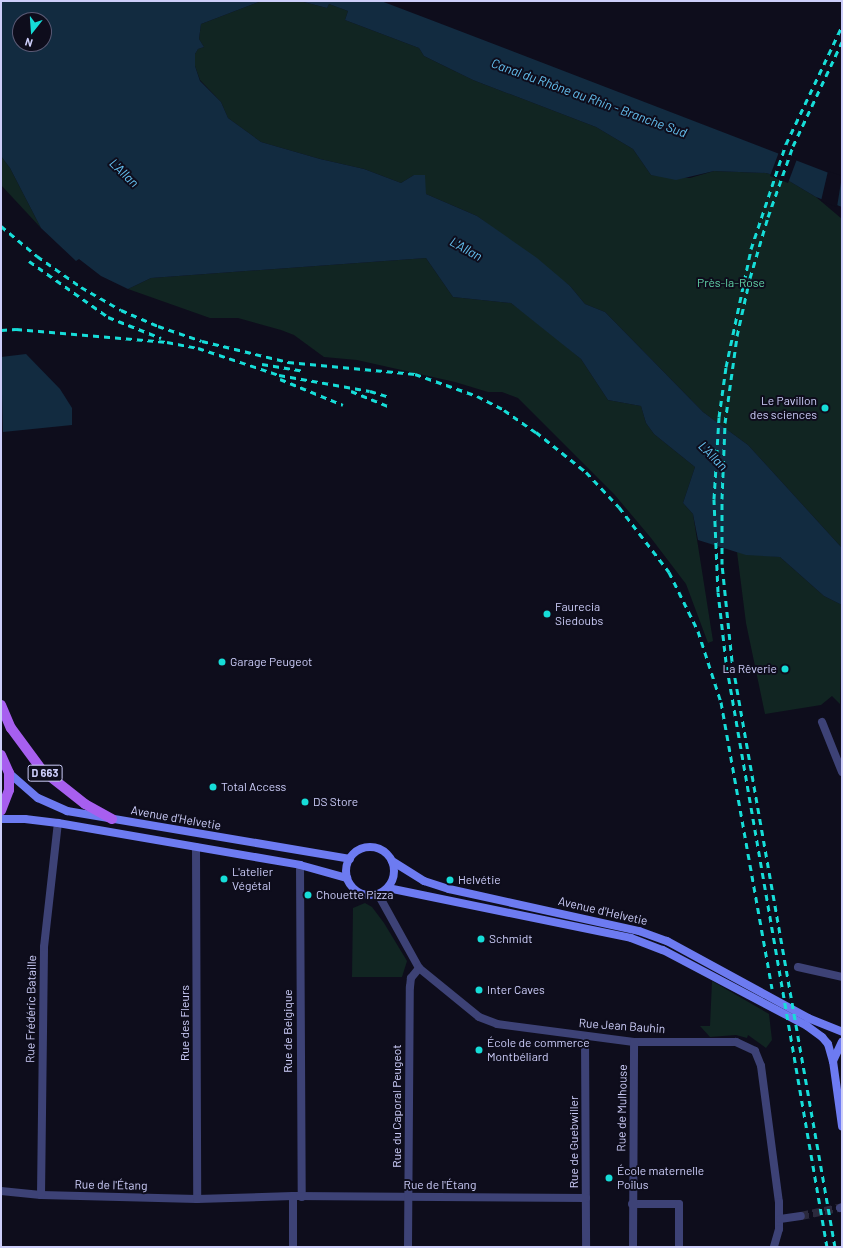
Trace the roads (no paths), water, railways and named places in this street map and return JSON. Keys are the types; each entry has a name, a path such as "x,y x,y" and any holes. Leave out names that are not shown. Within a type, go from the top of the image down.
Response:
{"main road":[{"name":"D 663","path":"1,705 11,728 42,770 85,804 112,819"},
{"path":"1,756 9,773 10,790 1,811"},
{"name":"Avenue d'Helvetie","path":"9,773 23,787 50,804 67,811 350,859"},
{"name":"Avenue d'Helvetie","path":"1,819 25,818 58,823 300,865 347,878"},
{"path":"372,847 384,851 392,861 394,875 388,888 378,894 363,894 356,890 347,878 350,859 359,850 372,847"},
{"name":"Avenue d'Helvetie","path":"392,861 424,881 449,889 639,930 667,941 808,1018 842,1032"},
{"name":"Avenue d'Helvetie","path":"388,888 631,938 663,950 807,1026 828,1044 833,1061 842,1126"},
{"path":"833,1061 842,1042"}],"street":[{"path":"822,722 842,772"},
{"name":"Rue Frédéric Bataille","path":"41,1195 44,947 58,823"},
{"name":"Rue des Fleurs","path":"196,847 197,1199"},
{"name":"Rue de Belgique","path":"297,1197 300,865"},
{"name":"Rue Jean Bauhin","path":"378,894 419,968 479,1017 497,1024 634,1042 736,1042 755,1051 761,1066 780,1219 774,1247"},
{"path":"798,967 842,977"},
{"name":"Rue du Caporal Peugeot","path":"408,1247 410,987 411,978 419,968"},
{"name":"Rue de Guebwiller","path":"585,1036 586,1247"},
{"name":"Rue de Mulhouse","path":"633,1247 632,1204 634,1042"},
{"name":"Rue de l'Étang","path":"1,1191 41,1195 197,1199 297,1197 586,1198"},
{"path":"293,1247 297,1197"},
{"path":"632,1204 679,1204 679,1247"},
{"path":"780,1219 801,1216"}],"water":[{"name":"L'Allan","path":"1,1 261,1 201,24 199,39 204,47 198,49 195,54 195,66 200,81 221,102 228,118 261,142 320,159 364,169 401,183 414,175 425,175 426,194 477,216 537,258 570,286 585,304 605,312 703,412 748,445 842,548 842,605 824,596 780,557 746,555 698,540 693,514 683,503 695,467 654,434 646,423 641,406 608,400 581,359 511,303 453,297 426,258 151,278 128,289 101,276 79,259 76,261 41,228 10,168 1,156"},
{"name":"Canal du Rhône au Rhin - Branche Sud","path":"300,1 381,1 431,20 842,178 842,207 816,197 784,178 766,173 714,171 676,180 651,175 633,149 596,127 473,80 424,56 419,48 345,20 348,11 329,4 327,8"},
{"path":"26,354 60,389 72,408 72,425 3,432 1,357"}],"tunnel":[{"path":"801,1216 840,1208"}],"railway":[{"path":"827,1247 726,662 718,592 714,499 719,417 726,367 751,249 786,144 842,26"},
{"path":"835,1247 732,661 722,564 722,499 725,423 737,336 750,278 768,217 793,146 842,42"},
{"path":"1,226 37,256 81,287 121,310 158,326 202,341 288,362 415,374 477,396 504,410 536,432 586,472 619,507 669,572 698,631 721,702 772,989"},
{"path":"29,261 108,317 161,338"},
{"path":"1,330 16,329 167,342 198,348 279,375 370,391 390,397"},
{"path":"262,364 304,371"},
{"path":"280,379 343,405"},
{"path":"351,391 390,407"}],"place":[{"name":"Le Pavillon des sciences","path":"825,408"},
{"name":"Faurecia Siedoubs","path":"547,614"},
{"name":"Garage Peugeot","path":"222,662"},
{"name":"La Rêverie","path":"785,669"},
{"name":"Total Access","path":"213,787"},
{"name":"DS Store","path":"305,802"},
{"name":"L'atelier Végétal","path":"224,879"},
{"name":"Helvétie","path":"450,880"},
{"name":"Chouette Pizza","path":"308,895"},
{"name":"Schmidt","path":"481,939"},
{"name":"Inter Caves","path":"479,990"},
{"name":"École de commerce Montbéliard","path":"479,1050"},
{"name":"École maternelle Poilus","path":"609,1178"}],"park label":[{"name":"Près-la-Rose","path":"731,283"}]}
